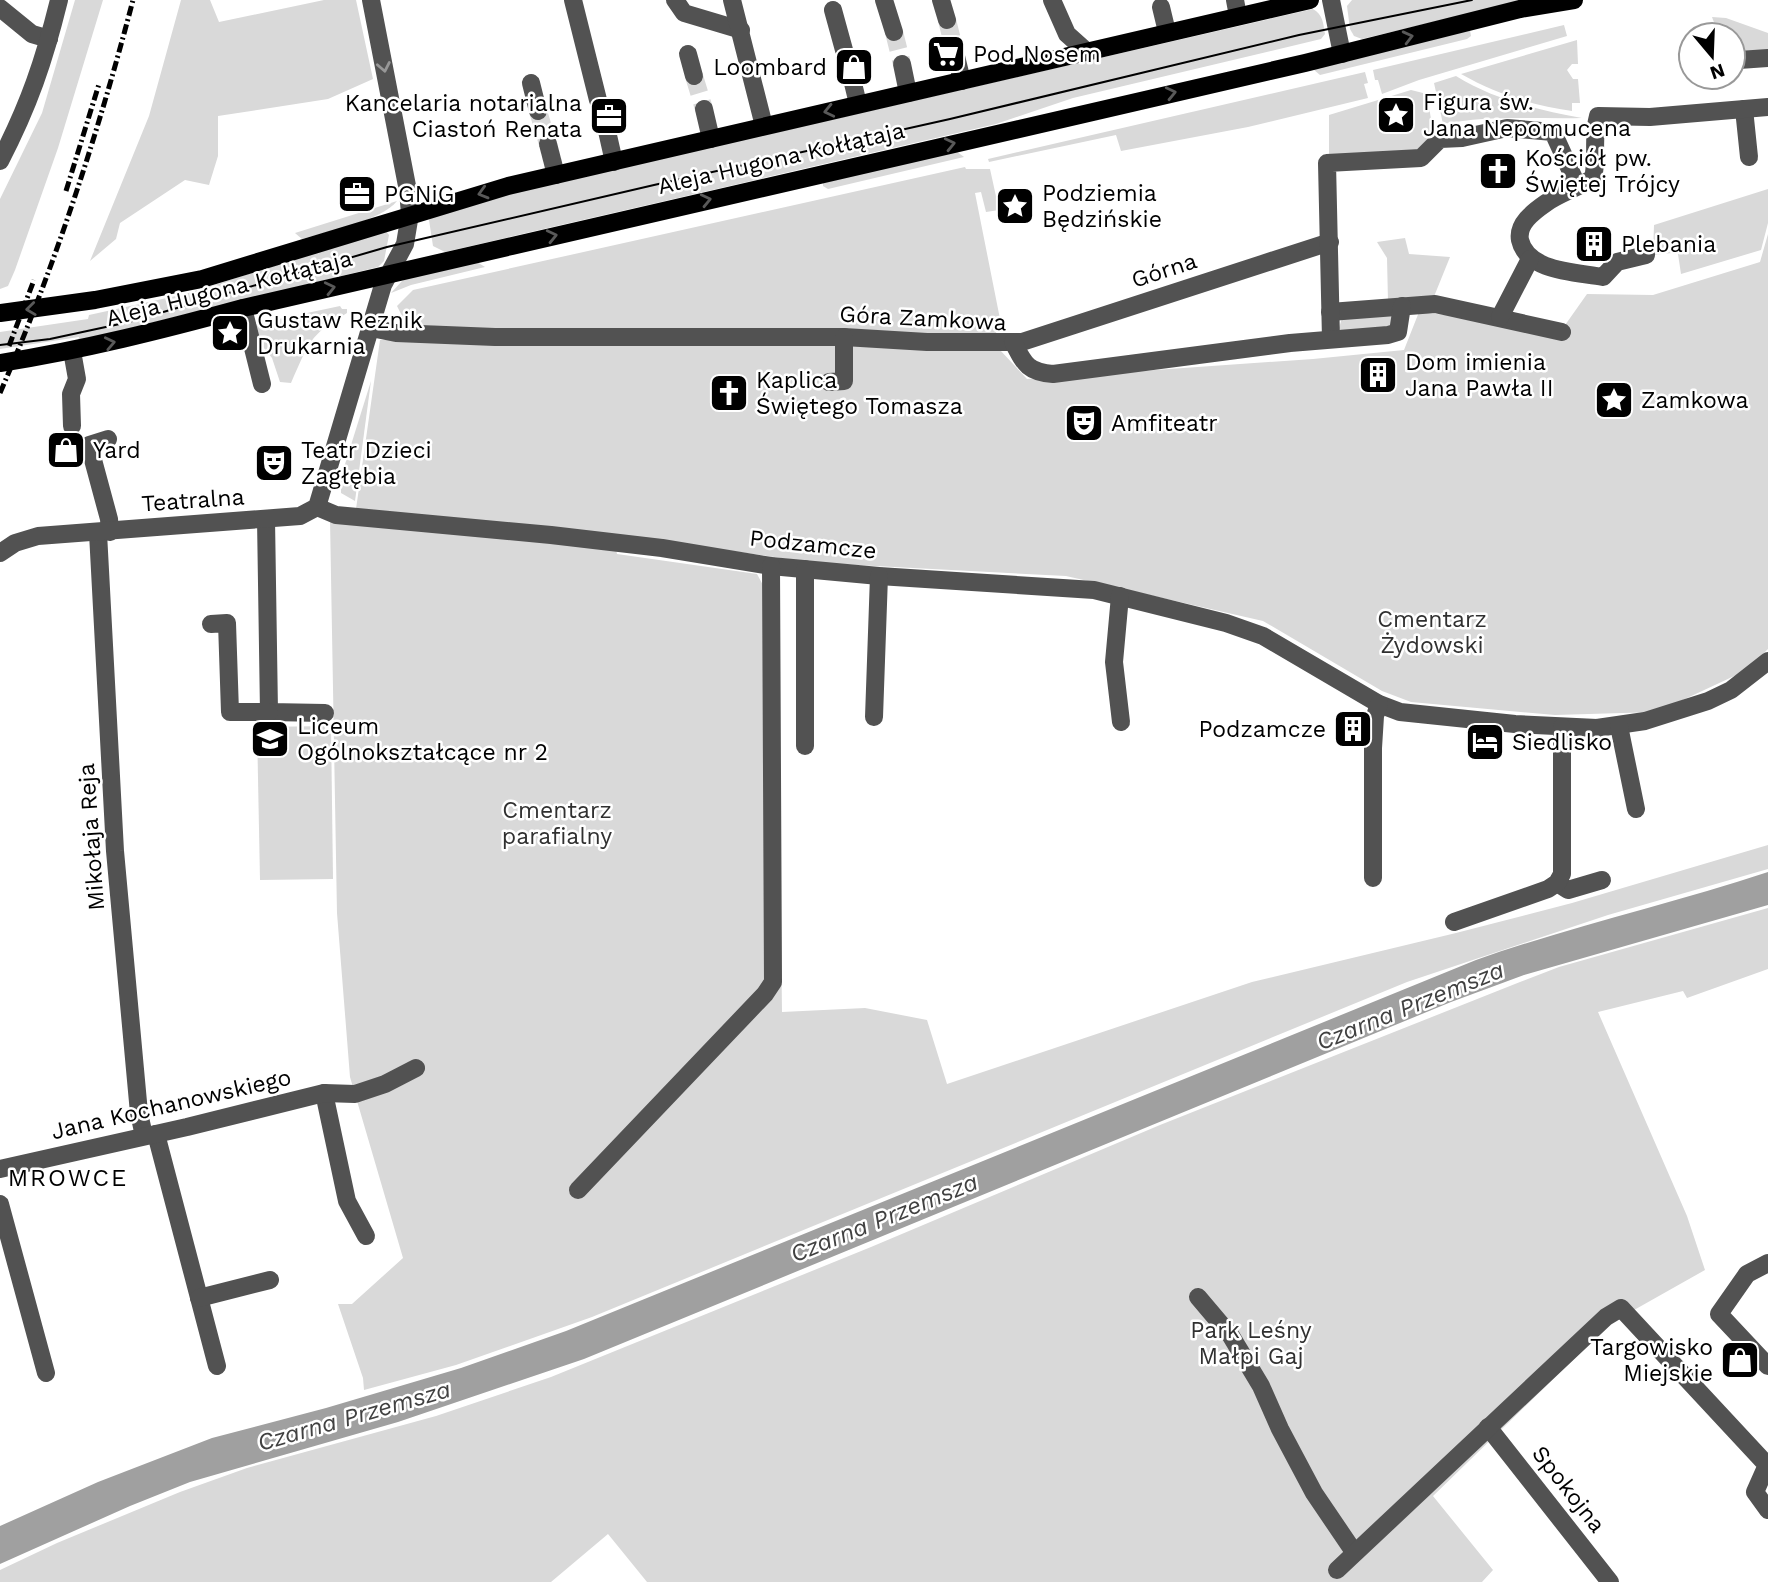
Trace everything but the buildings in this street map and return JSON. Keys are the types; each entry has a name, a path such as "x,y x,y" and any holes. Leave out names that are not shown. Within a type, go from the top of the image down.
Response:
{"main road":[{"name":"Aleja Hugona Kołłątaja","path":"0,313 63,305 202,279 410,214 556,175 1167,32 1236,8 1310,0"},
{"name":"Aleja Hugona Kołłątaja","path":"0,363 72,352 135,338 243,308 1342,54 1494,15 1574,0"}],"street":[{"path":"0,160 6,135 32,93 59,0"},
{"path":"317,507 387,275 405,244 410,214 371,0"},
{"path":"573,0 598,100"},
{"path":"675,0 684,13 741,30"},
{"path":"733,0 764,126"},
{"path":"884,0 894,32"},
{"path":"941,0 947,20"},
{"path":"1052,0 1067,34 1086,51"},
{"path":"1331,0 1342,54"},
{"path":"1161,7 1167,32"},
{"path":"0,8 32,34 49,40"},
{"path":"833,10 844,50"},
{"path":"955,52 962,81"},
{"path":"688,54 694,76"},
{"path":"1747,59 1768,58"},
{"path":"902,64 908,93"},
{"path":"851,75 858,104"},
{"path":"531,83 538,111"},
{"path":"1646,255 1617,262 1603,277 1560,269 1530,259 1522,249 1518,232 1522,224 1546,203 1593,178 1596,167 1595,127 1598,117 1650,117 1768,107"},
{"path":"1744,108 1749,157"},
{"path":"704,109 711,139"},
{"path":"1331,339 1327,163 1421,158 1440,139 1462,138 1507,128 1553,132 1577,185"},
{"path":"607,131 614,162"},
{"path":"548,144 556,175"},
{"name":"Górna","path":"1013,342 1022,342 1330,242"},
{"path":"1500,317 1530,259"},
{"path":"1330,312 1434,304 1562,332"},
{"name":"Góra Zamkowa","path":"371,328 396,333 495,337 844,337 927,342 1013,342 1024,363 1038,373 1053,374 1331,339 1388,335 1398,331 1402,306"},
{"path":"243,308 262,384"},
{"path":"828,382 844,381 844,337"},
{"path":"72,352 78,379 71,394 72,426"},
{"name":"Mikołaja Reja","path":"108,439 89,445 109,519 104,532 115,851 138,1099 217,1366"},
{"name":"Teatralna","path":"0,553 15,543 38,536 300,516 317,507"},
{"name":"Podzamcze","path":"317,507 336,515 662,548 771,566 1094,590 1226,623 1263,636 1378,704 1400,712 1515,724 1597,729 1619,726 1708,701 1747,680 1768,661"},
{"path":"266,519 269,712"},
{"path":"579,1190 765,994 773,982 771,566"},
{"path":"805,569 805,746"},
{"path":"874,718 879,576"},
{"path":"1120,596 1114,662 1121,722"},
{"path":"211,624 227,623 230,712 325,713"},
{"path":"1373,878 1373,748 1378,704"},
{"path":"1619,726 1636,809"},
{"path":"1454,922 1548,888 1557,883 1562,874 1562,727"},
{"path":"1557,883 1568,890 1602,880"},
{"name":"Jana Kochanowskiego","path":"0,1169 324,1093 355,1094 385,1084 416,1068"},
{"path":"324,1093 347,1200 366,1236"},
{"path":"0,1204 46,1373"},
{"path":"1768,1263 1747,1274 1719,1314 1768,1366"},
{"path":"199,1298 270,1280"},
{"path":"1198,1297 1231,1336 1261,1386 1314,1493 1354,1552"},
{"path":"1337,1570 1606,1317 1621,1308 1767,1465 1755,1492 1768,1510"},
{"name":"Spokojna","path":"1488,1427 1610,1582"}],"green space":[{"path":"75,0 103,0 58,148 15,270 8,286 0,289 0,199 42,113"},
{"path":"181,0 210,0 219,22 324,0 356,0 373,79 328,99 218,116 218,156 209,185 185,180 120,223 116,239 90,261 149,116"},
{"path":"1352,0 1525,0 1362,39 1354,36 1350,29 1347,6"},
{"path":"1313,9 1323,22 1325,34 1321,39 1073,98 996,124 445,252 433,246 429,220 449,210 482,201"},
{"path":"1712,17 1734,21 1714,21"},
{"path":"1564,25 1567,36 1419,80 1382,94 1378,80 1375,80 1373,70"},
{"path":"1747,26 1768,33 1768,54 1747,58"},
{"path":"1470,30 1471,36 1467,39 1320,75 1313,69"},
{"path":"1577,40 1578,64 1572,64 1567,70 1573,79 1578,79 1580,103 1572,103 1572,111 1515,98 1461,74"},
{"path":"1365,72 1368,83 1364,84 1368,98 1248,127 1121,151 1116,135 989,162 988,159"},
{"path":"1456,76 1486,92 1517,103 1582,118 1495,118 1443,124 1434,83"},
{"path":"1411,90 1427,94 1434,138 1418,150 1329,155 1329,115"},
{"path":"956,151 964,157 828,189 823,186 823,183"},
{"path":"965,167 990,169 999,210 986,212 981,192 975,193 1001,324 996,333 975,335 475,329 406,324 397,306 413,290"},
{"path":"1768,189 1768,223 1761,250 1681,274 1678,254 1681,252 1653,255 1654,225"},
{"path":"397,201 379,214 353,225 302,239 295,233"},
{"path":"386,231 389,235 384,261 378,267 78,341 79,337 0,349 0,332 88,319 89,315 185,294"},
{"name":"Cmentarz Żydowski","path":"1768,234 1768,649 1745,671 1657,712 1555,715 1411,702 1382,691 1263,621 1066,576 818,563 696,546 356,509 380,340 829,342 1000,350 1027,379 1313,359 1404,350 1419,312 1563,328 1587,294 1653,295 1760,262"},
{"path":"1405,238 1409,254 1450,257 1433,299 1388,302 1387,258 1377,242"},
{"path":"477,262 485,267 411,285 391,293 410,277"},
{"path":"340,306 347,309 347,313 324,328 311,342 291,383 280,382 272,358 255,337 251,325"},
{"path":"1393,313 1394,327 1342,332 1339,328 1342,318"},
{"path":"371,381 355,501 341,493 341,477"},
{"name":"Cmentarz parafialny","path":"330,519 616,549 617,554 757,574 764,587 777,588 782,1012 865,1008 927,1020 947,1084 1252,982 1572,903 1768,845 1768,869 1608,915 1407,982 592,1317 456,1365 364,1390 363,1378 338,1304 352,1304 403,1258 350,1077 337,913"},
{"path":"331,726 333,879 260,880 257,727"},
{"name":"Park Leśny Małpi Gaj","path":"1768,908 1768,969 1687,998 1683,991 1598,1012 1687,1216 1705,1270 1611,1323 1433,1496 1493,1570 1482,1582 647,1582 608,1534 551,1582 0,1582 0,1570 57,1543 180,1492 247,1468 436,1416 551,1377 871,1247 1160,1125 1520,982 1559,967"}],"water":[{"name":"Czarna Przemsza","path":"1768,872 1768,905 1524,975 1451,1002 584,1359 398,1422 190,1482 0,1564 0,1526 98,1482 212,1438 461,1368 566,1331 1476,960 1548,936"}],"tunnel":[{"path":"947,20 955,52"},
{"path":"894,32 902,64"},
{"path":"694,76 704,109"},
{"path":"598,100 607,131"},
{"path":"538,111 548,144"}],"tram line":[{"path":"0,345 50,339 129,322 387,247 950,119 1299,35 1472,0"}],"railway":[{"path":"0,393 39,297 74,199 133,0"},
{"path":"66,191 99,84"},
{"path":"9,346 34,280"}],"place":[{"name":"Pod Nosem","path":"946,54"},
{"name":"Loombard","path":"854,67"},
{"name":"Figura św. Jana Nepomucena","path":"1396,115"},
{"name":"Kancelaria notarialna Ciastoń Renata","path":"609,116"},
{"name":"Kościół pw. Świętej Trójcy","path":"1498,171"},
{"name":"PGNiG","path":"357,194"},
{"name":"Podziemia Będzińskie","path":"1015,206"},
{"name":"Plebania","path":"1594,244"},
{"name":"Gustaw Reznik Drukarnia","path":"230,333"},
{"name":"Dom imienia Jana Pawła II","path":"1378,375"},
{"name":"Kaplica Świętego Tomasza","path":"729,393"},
{"name":"Zamkowa","path":"1614,400"},
{"name":"Amfiteatr","path":"1084,423"},
{"name":"Yard","path":"66,450"},
{"name":"Teatr Dzieci Zagłębia","path":"274,463"},
{"name":"Podzamcze","path":"1353,729"},
{"name":"Liceum Ogólnokształcące nr 2","path":"270,739"},
{"name":"Siedlisko","path":"1485,742"},
{"name":"Targowisko Miejskie","path":"1740,1360"}],"district":[{"name":"MROWCE","path":"68,1178"}]}
